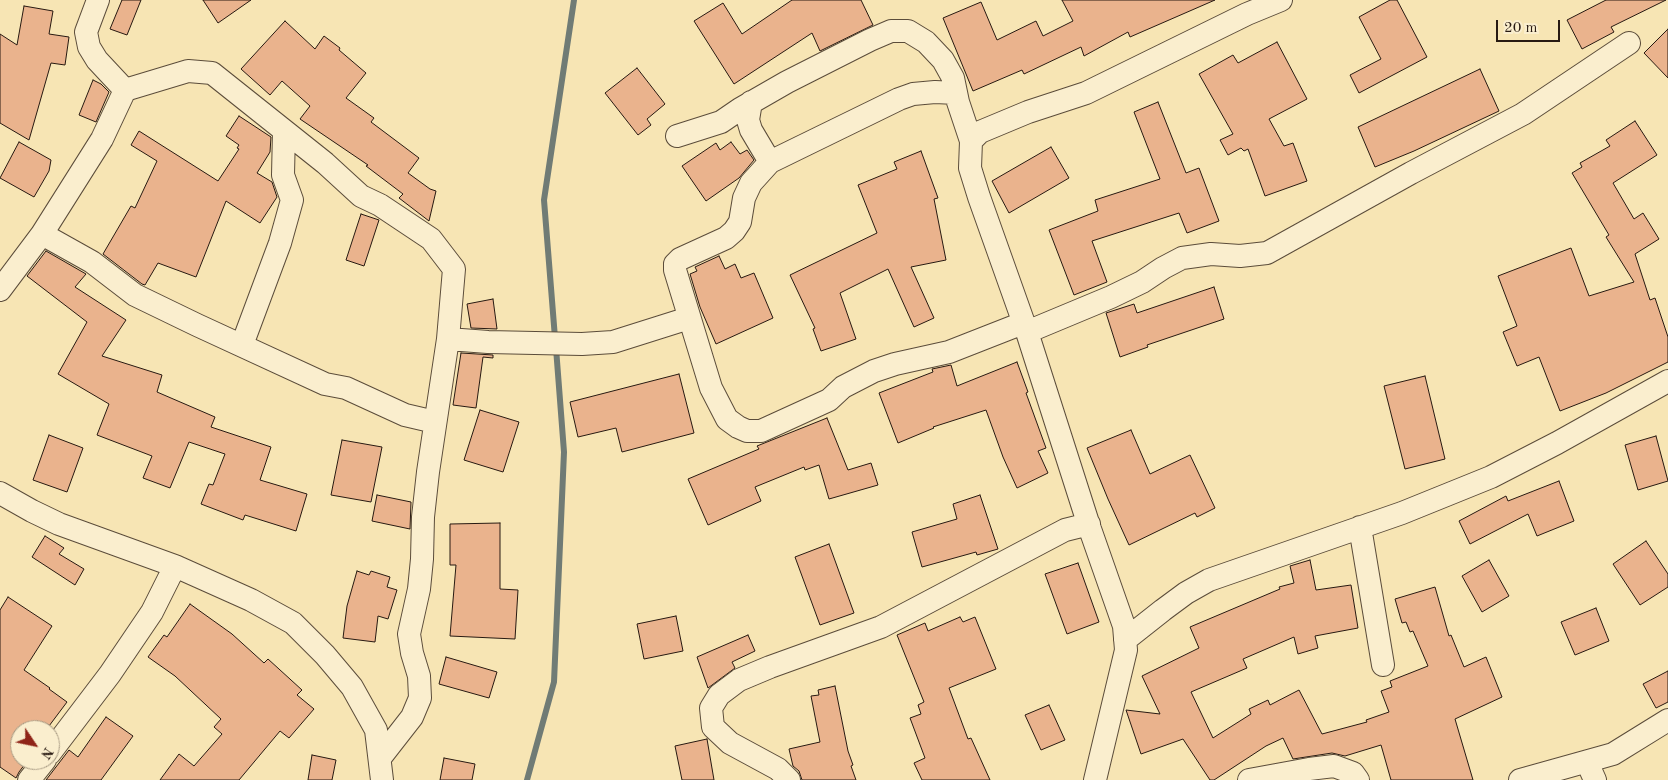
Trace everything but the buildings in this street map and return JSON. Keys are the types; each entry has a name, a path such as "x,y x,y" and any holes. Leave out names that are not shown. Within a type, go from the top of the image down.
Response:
{"street":[{"path":"98,0 86,32 89,47 97,60 125,90"},
{"path":"971,142 980,132 1028,112 1086,93 1243,7 1281,0"},
{"path":"677,136 721,122 751,102 804,73 891,31 908,31 926,42 943,60 953,78 971,142 970,168 1124,626 1126,650 1089,778"},
{"path":"956,93 913,94 899,99 770,162 751,183 744,198 740,222 734,231 726,238 680,259 676,264 675,270 711,388 728,419 738,427 747,431 760,431 829,400 843,387 874,371 950,352 1111,297 1142,282 1182,258 1211,254 1240,256 1268,253 1411,173 1523,114 1629,43"},
{"path":"0,290 42,234 102,139 125,90 188,71 212,73 325,163 361,196 380,205 431,238 454,269 448,339 423,517 419,589 409,634 419,676 420,698 412,717 380,758"},
{"path":"751,102 748,120 751,130 770,162"},
{"path":"242,345 280,243 292,200 284,175 284,131"},
{"path":"42,234 92,262 135,295 325,384 346,388 405,415 435,422"},
{"path":"448,339 573,344 613,342 690,318"},
{"path":"1125,640 1186,593 1209,580 1402,512 1492,477 1557,444 1668,381"},
{"path":"0,493 59,524 175,566 251,600 293,623 325,655 352,687 376,730 382,780"},
{"path":"789,780 778,769 730,743 713,728 711,708 719,694 739,680 770,667 881,627 1065,530 1089,524"},
{"path":"1360,527 1382,665"},
{"path":"60,740 116,667 152,612 175,566"},
{"path":"1520,780 1591,771 1613,754 1668,720"},
{"path":"1250,780 1309,768 1334,766 1353,773 1358,780"},
{"path":"29,780 37,770"}],"waterway":[{"path":"555,338 544,200 574,0"},
{"path":"527,780 554,682 564,452 556,348"}]}
